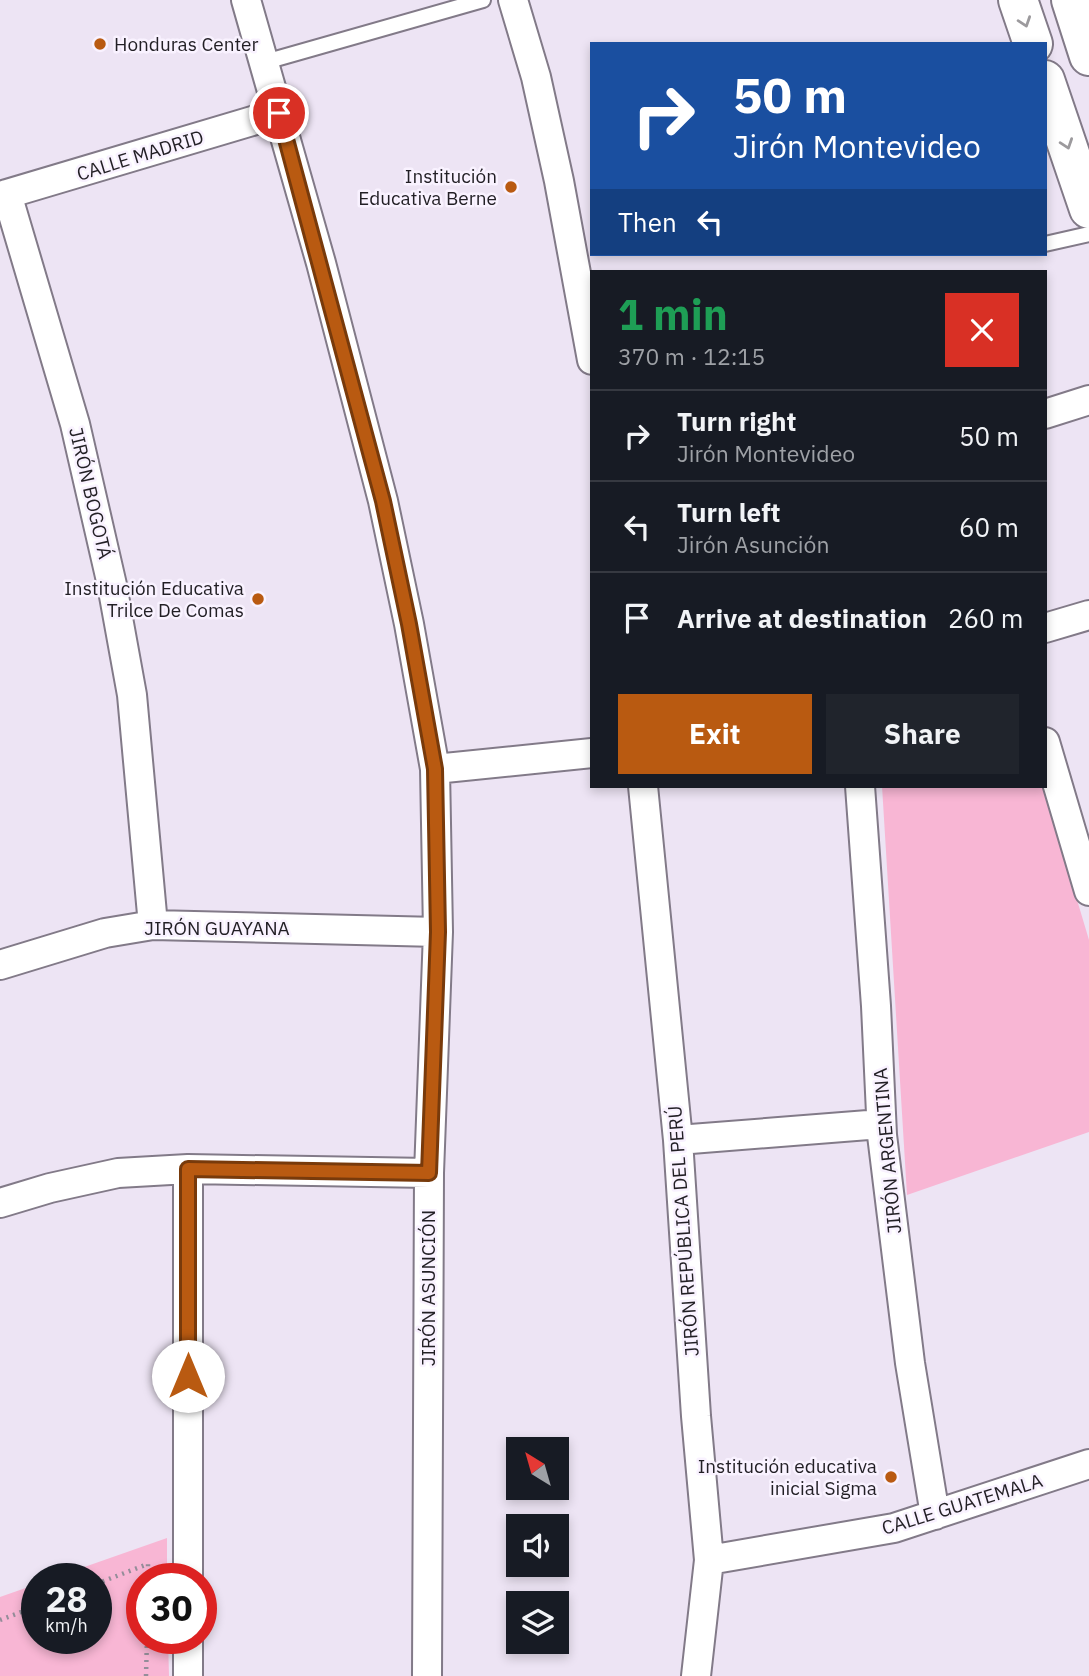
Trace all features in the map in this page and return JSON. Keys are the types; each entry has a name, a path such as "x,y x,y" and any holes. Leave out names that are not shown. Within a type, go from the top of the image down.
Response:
{"main road":[{"path":"1018,0 1031,42"},
{"path":"1071,0 1089,56"},
{"path":"1047,86 1089,209"}],"street":[{"name":"JIRÓN ASUNCIÓN","path":"246,0 383,501 435,769 438,932 429,1173 427,1676"},
{"path":"513,0 536,77 559,181 590,349"},
{"name":"CALLE MADRID","path":"3,195 279,113"},
{"name":"JIRÓN BOGOTÁ","path":"3,195 75,424 112,585 132,695 153,925"},
{"path":"1047,413 1089,400"},
{"path":"1047,627 1089,615"},
{"path":"1047,749 1089,891"},
{"path":"435,769 590,753"},
{"name":"JIRÓN REPÚBLICA DEL PERÚ","path":"643,788 678,1140 696,1416 709,1560 696,1676"},
{"name":"JIRÓN ARGENTINA","path":"860,788 876,1006 881,1124 910,1363 935,1515"},
{"name":"JIRÓN GUAYANA","path":"0,965 105,933 153,925 438,932"},
{"path":"678,1140 881,1124"},
{"path":"188,1169 188,1563"},
{"path":"0,1203 50,1188 118,1173 188,1169 429,1173"},
{"name":"CALLE GUATEMALA","path":"709,1560 894,1528 1089,1464"},
{"path":"188,1654 188,1676"}],"lane":[{"path":"265,62 483,0"},
{"path":"1047,244 1089,234"}],"path":[{"path":"0,1620 21,1612"},
{"path":"146,1676 147,1654"}],"shaded area":[{"path":"882,788 1044,788 1089,940 1089,1132 907,1195"},
{"path":"167,1538 167,1563 126,1563 126,1654 168,1654 169,1676 0,1676 0,1597 21,1590 21,1654 112,1654 112,1563 96,1563"}],"place":[{"name":"Honduras Center","path":"100,44"},
{"name":"Institución Educativa Berne","path":"511,187"},
{"name":"Institución Educativa Trilce De Comas","path":"258,599"},
{"name":"Institución educativa inicial Sigma","path":"891,1477"}],"route":[{"path":"188,1376 188,1169 429,1173 438,932 435,769 383,501 279,113"}]}
